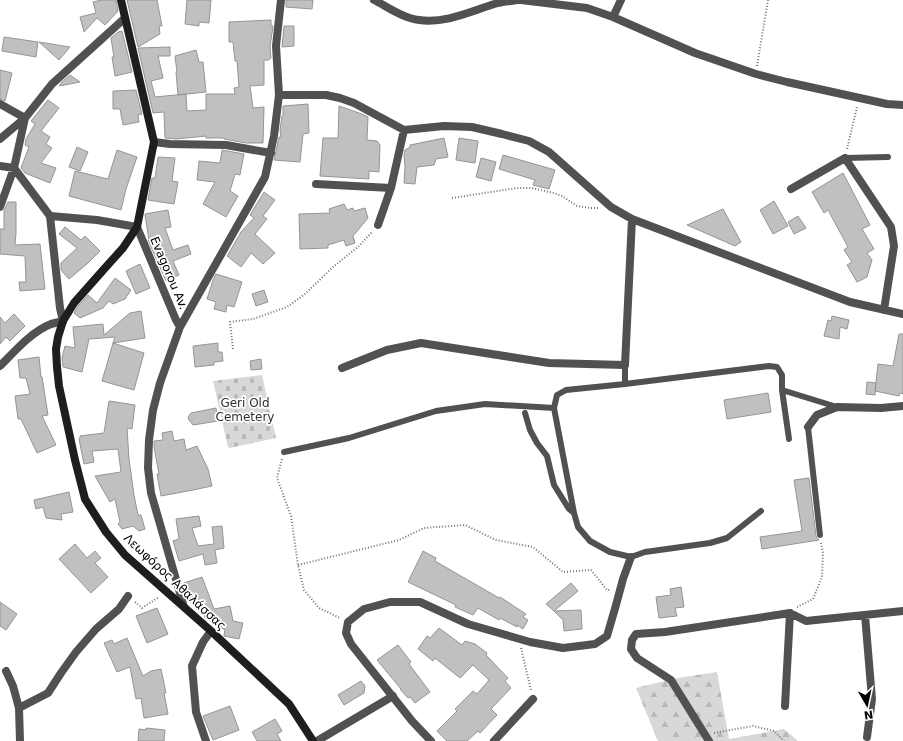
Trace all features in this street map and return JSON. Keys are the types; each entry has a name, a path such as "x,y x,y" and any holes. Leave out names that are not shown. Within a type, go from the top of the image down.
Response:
{"main road":[{"path":"121,0 154,142 137,227"},
{"name":"Λεωφόρος Αθαλάσσας","path":"137,227 123,248 74,303 63,321 58,337 56,366 59,386 74,460 86,499 106,532 125,556 184,607 289,704 313,741"}],"street":[{"path":"184,607 152,493 148,468 149,440 153,410 160,383 180,327 265,177 274,136 279,95 276,46 281,0"},
{"path":"374,0 402,14 419,20 442,20 500,3 517,0"},
{"path":"521,0 587,8 613,17 695,52 756,74 887,104 903,105"},
{"path":"613,17 621,0"},
{"path":"0,139 25,118 52,84 125,18"},
{"path":"279,95 326,95 340,98 354,103 404,130 444,126 472,127 529,141 549,152 611,207 632,219 850,302 903,314"},
{"path":"0,104 25,118"},
{"path":"0,207 14,168 25,118"},
{"path":"378,225 391,188 404,130"},
{"path":"154,142 170,144 226,145 271,153"},
{"path":"791,189 845,158 891,227 894,246 884,310"},
{"path":"0,166 14,168 50,216 60,308 63,321 51,324 36,333 19,346 0,366"},
{"path":"316,184 391,188"},
{"path":"50,216 97,220 137,227"},
{"path":"342,368 387,350 421,343 549,363 624,365 632,219"},
{"name":"Evagorou Av.","path":"137,227 180,327"},
{"path":"808,427 817,415 837,407 881,408 903,406"},
{"path":"431,741 412,721 351,644 346,633 348,622 364,609 390,602 420,602 468,624 530,642 563,648 595,644 607,636 623,579 631,557"},
{"path":"19,708 48,693 76,652 96,629 119,609 128,596"},
{"path":"707,738 671,680 637,658 631,649 632,640 636,634 665,632 790,613 806,621 903,611"},
{"path":"785,706 790,613"},
{"path":"865,616 872,699 867,737"},
{"path":"206,741 196,712 192,666 203,642 211,632"},
{"path":"6,671 13,686 19,708 20,741"},
{"path":"317,741 393,696"},
{"path":"494,741 534,699"}],"lane":[{"path":"845,158 888,157"},
{"path":"624,365 625,384"},
{"path":"761,511 727,538 710,543 645,552 631,557 610,552 590,541 578,527 574,513 554,408 557,396 566,390 769,366 776,367 782,375 782,390 789,439"},
{"path":"782,390 837,407"},
{"path":"284,452 349,438 436,411 485,404 554,408"},
{"path":"525,413 530,430 537,443 547,456 554,485 569,509 574,513"},
{"path":"808,427 820,535"}],"path":[{"path":"756,74 768,0"},
{"path":"845,158 859,98"},
{"path":"452,198 517,188 532,188 562,196 577,206 591,208 611,207"},
{"path":"233,349 230,322 253,319 286,306 305,294 333,267 359,246 378,225"},
{"path":"284,452 277,478 291,516 298,565 304,590 319,608 348,622"},
{"path":"298,565 399,540 424,528 465,525 496,540 533,547 563,572 591,570 607,590 620,590"},
{"path":"790,613 813,599 822,577 820,535"},
{"path":"128,596 142,608 167,592"},
{"path":"519,639 534,699"},
{"path":"707,738 753,726 774,731 784,741"}],"green space":[{"name":"Geri Old Cemetery","path":"262,375 276,438 230,448 228,447 213,381"},
{"path":"717,672 729,739 784,729 798,741 658,741 636,688 677,678"}],"building":[{"path":"101,0 116,0 118,11 105,25 97,18 84,32 80,17 96,13 93,2"},
{"path":"127,0 157,0 162,26 159,26 160,34 138,47"},
{"path":"187,0 211,0 209,23 199,22 199,26 185,24"},
{"path":"286,0 313,0 312,9 286,7"},
{"path":"271,20 271,26 273,26 270,47 271,58 269,60 264,60 264,85 250,86 253,108 264,107 263,143 246,143 224,138 206,138 206,136 176,139 165,138 164,112 153,113 138,48 170,47 170,56 158,56 163,78 151,81 155,97 186,94 187,111 206,110 206,94 235,94 234,88 239,87 237,61 235,61 233,42 229,42 229,22"},
{"path":"284,26 294,26 294,46 282,47"},
{"path":"122,31 132,72 115,76 111,38 118,32"},
{"path":"4,37 38,42 36,57 2,51"},
{"path":"39,42 70,47 59,60"},
{"path":"196,50 199,62 203,62 206,92 178,95 175,56"},
{"path":"0,70 12,73 5,101 0,99"},
{"path":"70,75 80,82 59,86 62,82"},
{"path":"136,90 142,114 138,115 139,122 123,125 120,109 113,109 113,91"},
{"path":"48,100 59,108 41,131 50,137 46,144 52,148 41,163 56,168 50,183 25,173 21,168 29,147 25,145 26,139 35,124 31,121"},
{"path":"308,104 309,133 303,134 300,162 274,160 279,137 281,137 280,130 283,106"},
{"path":"339,106 368,117 367,140 377,141 380,145 379,172 369,171 369,179 320,176 323,138 338,138"},
{"path":"444,138 448,157 436,159 434,165 417,167 415,184 404,183 405,150 410,147 410,145"},
{"path":"459,138 478,141 475,163 456,160"},
{"path":"77,147 88,152 80,171 69,167"},
{"path":"117,150 137,157 126,189 121,210 69,196 75,171 108,179"},
{"path":"222,150 244,154 240,175 235,174 230,191 238,196 226,217 203,204 215,182 197,180 199,161 220,163"},
{"path":"503,155 555,170 549,189 533,185 535,180 499,169"},
{"path":"158,157 175,158 172,181 178,182 174,204 148,200 152,178 155,178"},
{"path":"481,158 496,162 491,181 476,177"},
{"path":"843,173 870,225 862,229 874,249 867,253 872,260 867,277 857,282 847,265 852,262 844,250 848,247 828,210 824,213 812,192"},
{"path":"264,192 275,200 263,216 267,219 255,234 275,253 263,264 251,253 241,267 227,256 240,233 254,218 250,215"},
{"path":"774,201 788,226 773,234 760,210"},
{"path":"8,202 16,202 15,245 40,244 45,289 20,291 19,282 26,282 25,256 0,254 0,229 4,229 4,210"},
{"path":"344,204 347,210 353,208 354,211 365,208 368,218 353,236 355,243 346,246 344,240 328,245 328,248 300,249 299,214 330,213 329,209"},
{"path":"723,209 741,242 735,246 687,225"},
{"path":"168,210 171,227 165,228 173,250 188,245 191,254 173,261 179,275 166,281 148,240 145,214"},
{"path":"798,216 806,228 794,234 788,222"},
{"path":"65,227 81,240 85,236 100,251 69,279 61,270 61,263 77,248 59,234"},
{"path":"140,264 150,288 136,294 126,271"},
{"path":"216,274 242,282 234,307 227,305 226,312 214,309 216,302 207,299"},
{"path":"115,278 131,290 125,299 113,304 109,301 103,308 80,318 74,313 88,295 97,303"},
{"path":"264,290 268,302 256,306 252,294"},
{"path":"141,311 145,338 113,343 115,337 89,339 82,372 63,367 62,358 65,346 75,348 73,327 103,324 104,335 130,313"},
{"path":"14,314 25,326 10,341 6,337 0,344 0,317 5,323"},
{"path":"832,316 849,320 847,329 840,327 839,339 824,336 828,320 831,321"},
{"path":"899,334 903,334 903,394 900,393 899,396 875,391 878,364 893,366"},
{"path":"113,343 144,353 134,390 102,381"},
{"path":"218,343 218,352 222,352 223,361 214,362 214,365 195,367 193,346"},
{"path":"39,357 48,415 42,416 56,445 37,453 21,419 18,419 15,396 30,394 26,378 20,378 18,360"},
{"path":"261,359 262,369 251,370 250,361"},
{"path":"867,382 876,383 875,395 866,394"},
{"path":"768,393 771,412 727,419 724,400"},
{"path":"109,401 135,405 132,429 127,428 129,459 134,495 138,515 141,515 145,529 139,531 133,526 122,529 118,524 120,522 115,499 110,502 95,476 121,472 118,449 92,451 94,462 84,464 79,439 80,436 104,433"},
{"path":"216,408 218,421 193,425 189,420 188,417 191,413"},
{"path":"172,431 174,441 184,439 186,450 197,446 208,469 212,486 161,496 154,441 163,440 162,433"},
{"path":"809,478 816,536 819,540 762,549 760,537 802,531 794,480"},
{"path":"69,492 73,512 61,514 62,520 46,518 43,507 36,509 34,500"},
{"path":"199,516 201,526 192,528 198,546 214,544 212,527 222,526 224,548 215,550 217,563 205,565 203,554 179,561 173,541 179,539 176,519"},
{"path":"75,544 87,558 95,551 101,558 95,563 108,577 91,593 59,559"},
{"path":"423,551 436,558 435,561 499,598 500,597 526,614 523,617 528,620 523,629 500,618 499,620 478,608 473,615 455,607 456,605 408,582"},
{"path":"202,577 214,609 230,606 233,621 243,623 239,639 224,636 225,630 205,618 201,602 192,605 184,583"},
{"path":"571,583 578,591 554,611 546,604"},
{"path":"681,587 684,607 675,608 677,616 659,618 656,597 671,595 670,589"},
{"path":"0,602 17,614 6,630 0,626"},
{"path":"157,608 168,634 147,643 136,616"},
{"path":"581,610 582,629 564,631 563,620 554,611"},
{"path":"439,628 462,645 465,641 475,644 487,653 486,655 508,678 505,681 511,688 491,709 497,715 480,733 478,731 467,741 447,741 437,731 457,711 455,709 473,691 477,694 489,680 473,665 460,678 435,658 433,661 418,649 427,636 430,638"},
{"path":"127,638 143,676 151,671 161,669 166,693 164,693 168,714 144,718 141,698 136,699 130,667 117,672 104,643 112,640 114,644"},
{"path":"398,645 411,662 409,664 430,692 415,703 400,689 377,660"},
{"path":"361,681 365,686 364,693 344,705 338,695"},
{"path":"230,706 239,730 213,740 203,716"},
{"path":"275,719 282,731 277,734 281,741 257,741 252,732"},
{"path":"146,728 165,730 164,741 138,741 139,729 146,730"}]}
